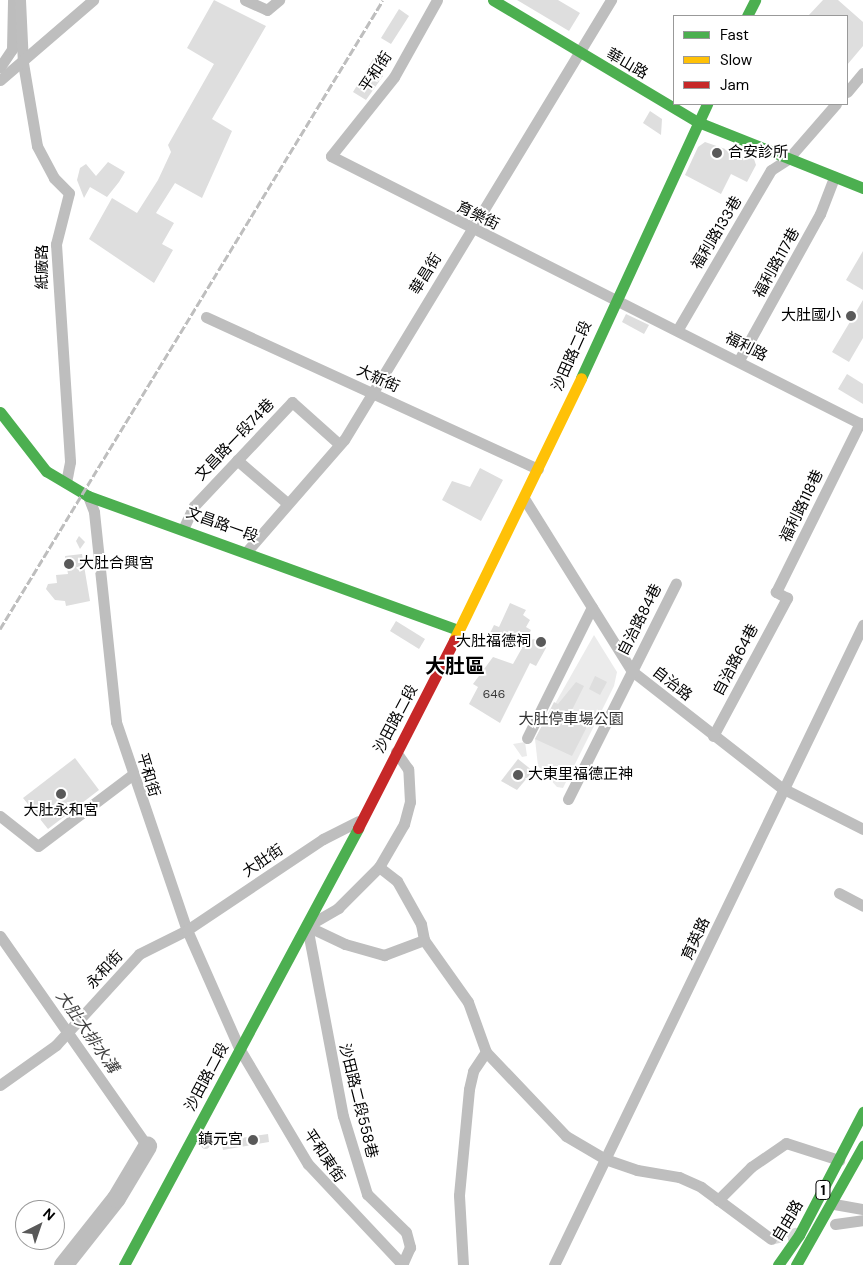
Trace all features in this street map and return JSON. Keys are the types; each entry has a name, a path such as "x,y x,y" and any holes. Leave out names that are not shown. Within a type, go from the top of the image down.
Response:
{"street":[{"path":"20,0 23,63"},
{"path":"0,80 23,63 93,0"},
{"path":"245,0 267,10 279,0"},
{"name":"平和街","path":"331,156 394,77 437,0"},
{"name":"華山路","path":"493,0 578,54 698,122 863,188"},
{"name":"華昌街","path":"247,551 339,444 611,0"},
{"path":"748,15 755,0"},
{"name":"紙廠路","path":"23,63 37,146 54,178 69,193 56,244 70,462 66,483"},
{"path":"848,91 863,73"},
{"name":"沙田路二段","path":"124,1265 307,926 358,822 396,752 525,500 614,298 706,105"},
{"name":"福利路133巷","path":"678,328 771,170 788,159 835,105"},
{"name":"育樂街","path":"331,156 471,230 614,298"},
{"name":"福利路117巷","path":"739,360 820,214 834,177"},
{"name":"福利路","path":"614,298 678,328 862,424"},
{"name":"大新街","path":"206,318 538,469"},
{"name":"文昌路一段74巷","path":"184,527 194,506 292,402 339,444"},
{"name":"文昌路一段","path":"0,412 46,471 88,496 184,527 459,630"},
{"name":"福利路118巷","path":"787,598 776,592 862,424"},
{"path":"237,460 287,503"},
{"name":"平和街","path":"88,496 94,512 116,722 132,775 187,930 240,1048"},
{"name":"自治路","path":"525,500 632,671 782,788 863,829"},
{"name":"自治路84巷","path":"568,799 676,583"},
{"name":"自治路64巷","path":"713,736 787,598"},
{"path":"527,738 592,607"},
{"name":"育英路","path":"554,1265 782,788 863,625"},
{"path":"307,926 338,908 379,867 404,824 410,802 408,769 396,752"},
{"path":"0,816 38,846 132,775"},
{"name":"大肚街","path":"187,930 322,839 358,822"},
{"path":"379,867 397,881 421,924 424,940 468,1002 486,1052 566,1136 605,1158 637,1170 679,1177 718,1200 771,1239"},
{"path":"839,893 863,906"},
{"path":"307,926 345,944 384,955 424,940"},
{"name":"沙田路二段558巷","path":"307,926 343,1116 367,1194 406,1232 410,1247 402,1265"},
{"name":"永和街","path":"0,1085 56,1045 139,954 187,930"},
{"name":"平和東街","path":"240,1048 308,1164 402,1265"},
{"path":"463,1265 459,1195 469,1089 473,1071 486,1052"},
{"name":"自由路","path":"778,1265 839,1160 863,1112"},
{"path":"718,1200 751,1166 786,1143 839,1160"},
{"name":"自由路","path":"796,1265 834,1204 863,1146"},
{"path":"834,1204 863,1209"},
{"path":"835,1224 863,1220"}],"green space":[{"name":"大肚停車場公園","path":"594,635 617,672 614,686 563,788 557,787 538,766 535,739"},
{"path":"525,742 527,756 522,757 513,744"}],"building":[{"path":"214,0 266,26 212,119 232,131 202,198 175,183 156,213 174,223 162,244 173,250 154,283 89,239 112,198 137,213 158,180 171,152 168,145 214,64 187,48"},
{"path":"517,0 558,0 580,13 569,31"},
{"path":"823,0 838,0 863,22 863,46 848,64 848,15 809,15"},
{"path":"399,9 409,16 391,44 381,38"},
{"path":"375,56 382,61 375,71 383,76 366,100 353,92"},
{"path":"650,111 662,119 661,135 643,123"},
{"path":"705,142 754,159 756,165 747,182 731,174 721,194 685,175 698,147"},
{"path":"108,162 125,172 119,182 107,197 90,187 84,198 77,180 80,168 86,164 96,176"},
{"path":"863,251 863,290 846,280"},
{"path":"863,300 863,338 849,362 832,352"},
{"path":"626,314 649,325 644,334 622,322"},
{"path":"847,374 863,384 863,404 838,389"},
{"path":"480,468 503,480 481,521 442,500 452,481 470,487"},
{"path":"79,536 85,542 80,549 76,541"},
{"path":"82,554 90,601 66,606 65,601 55,600 46,589 48,584 57,583 56,575 68,574 65,556"},
{"path":"510,603 526,610 523,615 530,620 526,627 531,630 526,641 543,637 546,648 536,666 530,663 500,723 469,704 478,687 473,684 493,657 513,664 522,648 490,633 494,625 499,627"},
{"path":"396,621 425,639 419,649 390,631"},
{"path":"595,676 607,682 600,695 589,689"},
{"path":"576,682 584,686 572,710 591,719 572,756 535,739 554,702 558,704"},
{"name":"大肚永和宮","path":"75,758 99,790 48,829 23,798"},
{"name":"大東里福德正神","path":"518,759 533,771 517,790 501,781"},
{"name":"鎮元宮","path":"268,1134 269,1142 223,1150 221,1141"},
{"path":"205,1140 209,1144 205,1148 201,1144"}],"waterway":[{"path":"0,67 12,49 13,0"},
{"name":"大肚大排水溝","path":"0,936 147,1146"},
{"path":"63,1265 116,1198 147,1146"}],"tunnel":[{"path":"771,1239 803,1231"}],"railway":[{"path":"0,629 383,0"}],"traffic: fast":[{"path":"493,0 698,122 863,188"},
{"path":"748,15 755,0"},
{"path":"581,378 707,105"},
{"path":"0,412 46,471 88,496 459,630"},
{"path":"124,1265 358,828"},
{"path":"778,1265 799,1235 863,1112"},
{"path":"796,1265 863,1146"}],"traffic: slow":[{"path":"454,640 581,378"}],"traffic: jam":[{"path":"358,828 454,640"}],"place":[{"name":"合安診所","path":"717,153"},
{"name":"大肚國小","path":"851,316"},
{"name":"大肚合興宮","path":"69,564"},
{"name":"大肚福德祠","path":"541,642"},
{"name":"大東里福德正神","path":"518,775"},
{"name":"大肚永和宮","path":"61,794"},
{"name":"鎮元宮","path":"253,1140"}],"district":[{"name":"大肚區","path":"455,666"}]}
